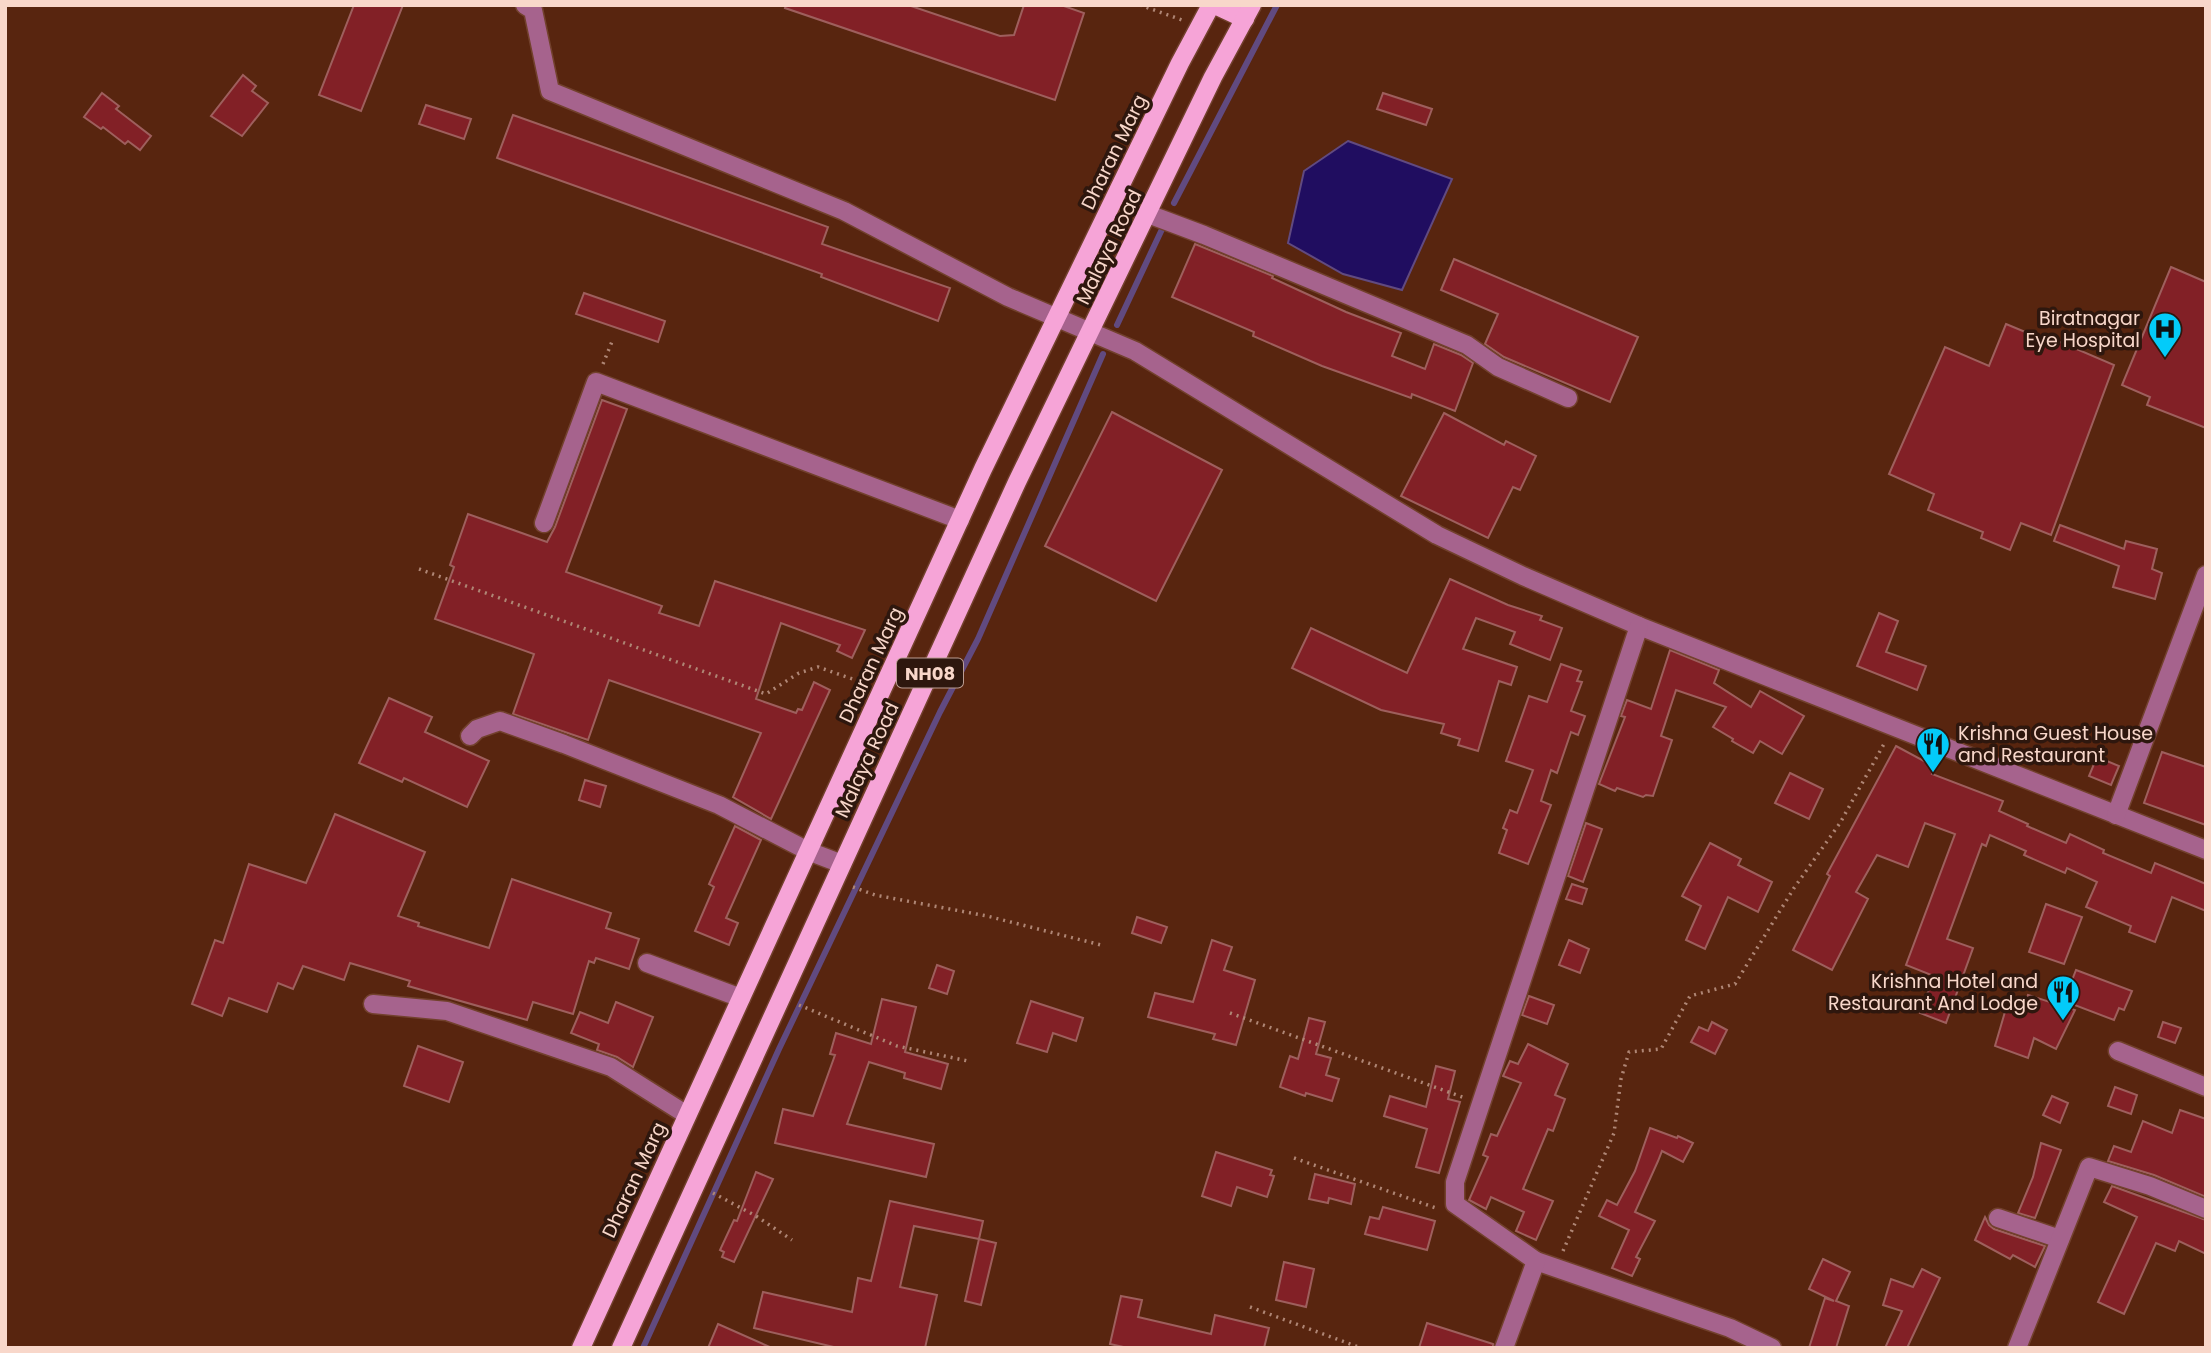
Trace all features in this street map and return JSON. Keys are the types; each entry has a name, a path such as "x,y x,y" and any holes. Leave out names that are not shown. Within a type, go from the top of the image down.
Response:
{"main road":[{"name":"Dharan Marg","path":"581,1348 960,520 1180,63 1213,5"},
{"path":"1213,5 1248,12"},
{"name":"Malaya Road","path":"621,1348 1017,482 1213,77 1248,12"}],"street":[{"path":"525,5 533,10 550,91 844,211 1008,297 1135,351 1437,535 1523,576 1639,626 2206,850"},
{"path":"1148,214 1467,345 1498,367 1568,398"},
{"path":"544,523 596,382 960,520"},
{"path":"2116,814 2206,575"},
{"path":"1639,626 1480,1103 1455,1182 1455,1204 1536,1261 1730,1328 1772,1348"},
{"path":"470,736 477,729 500,722 526,730 719,805 808,851 842,864"},
{"path":"648,962 741,998"},
{"path":"373,1004 447,1011 611,1067 687,1115"},
{"path":"2118,1051 2206,1087"},
{"path":"2017,1348 2089,1167 2150,1186 2206,1209"},
{"path":"1998,1218 2060,1239"},
{"path":"1504,1348 1536,1261"}],"path":[{"path":"1140,5 1200,26"},
{"path":"596,382 613,338"},
{"path":"419,569 766,694 799,673 818,667 882,690"},
{"path":"1556,1267 1614,1133 1621,1079 1629,1052 1661,1049 1690,996 1735,984 1794,888 1840,823 1894,727"},
{"path":"834,881 876,895 987,916 1101,945"},
{"path":"780,999 897,1046 968,1061"},
{"path":"1230,1013 1480,1103"},
{"path":"1294,1158 1437,1208 1455,1204"},
{"path":"696,1184 756,1216 792,1240"},
{"path":"1250,1307 1361,1348"}],"shaded area":[{"path":"1348,141 1452,179 1402,290 1343,274 1288,243 1304,171"}],"building":[{"path":"354,5 403,5 361,111 319,95"},
{"path":"786,5 908,5 1000,36 1014,35 1024,5 1061,5 1084,13 1055,100 785,8"},
{"path":"243,75 256,86 252,91 268,103 242,136 211,116"},
{"path":"102,93 119,106 116,109 151,136 140,150 128,141 125,144 84,117"},
{"path":"1383,93 1432,109 1426,125 1377,109"},
{"path":"426,105 471,119 464,139 419,124"},
{"path":"513,115 828,227 822,244 950,288 938,321 821,277 822,274 497,158"},
{"path":"1195,244 1273,276 1272,278 1346,312 1401,333 1392,356 1425,369 1434,344 1461,355 1473,363 1455,411 1412,394 1411,398 1322,366 1253,336 1254,332 1172,297"},
{"path":"1454,259 1638,337 1610,402 1504,357 1485,344 1498,314 1441,290"},
{"path":"2171,267 2206,282 2206,428 2147,405 2150,397 2122,385"},
{"path":"584,293 665,321 658,342 576,314"},
{"path":"2006,324 2042,339 2044,335 2114,365 2051,535 2021,523 2010,550 1981,538 1983,532 1928,510 1934,494 1889,474 1945,347 1989,366"},
{"path":"602,400 627,409 566,572 662,606 659,613 699,626 715,581 865,630 852,658 837,651 840,645 781,623 756,699 796,713 798,709 802,710 814,682 830,690 771,819 733,797 761,733 609,680 588,740 513,714 534,654 435,619 454,567 450,565 468,514 547,542"},
{"path":"1112,412 1222,470 1156,601 1045,546"},
{"path":"1444,413 1504,445 1506,441 1536,456 1520,490 1513,487 1488,538 1401,496"},
{"path":"2060,525 2124,549 2126,541 2157,549 2152,569 2162,573 2155,599 2113,587 2119,566 2054,541"},
{"path":"1450,579 1508,605 1542,616 1540,620 1562,628 1550,660 1510,644 1515,632 1476,618 1463,649 1517,667 1511,685 1499,681 1478,751 1458,745 1460,739 1441,733 1444,724 1381,710 1292,668 1311,628 1407,673"},
{"path":"1879,613 1898,621 1886,652 1926,666 1917,690 1857,666"},
{"path":"1670,650 1719,670 1714,683 1751,707 1760,691 1804,716 1782,754 1760,741 1753,753 1732,741 1733,739 1713,727 1726,707 1676,690 1661,736 1672,740 1653,796 1643,797 1617,788 1615,791 1599,784 1625,717 1621,716 1627,700 1651,709"},
{"path":"1561,664 1581,671 1577,681 1582,682 1571,711 1585,716 1578,735 1571,732 1557,773 1551,770 1541,801 1551,805 1528,864 1499,853 1507,830 1503,828 1510,810 1517,813 1533,770 1506,761 1529,696 1547,702"},
{"path":"389,698 432,717 425,732 489,761 467,807 404,778 402,782 359,763"},
{"path":"1896,746 1935,767 1932,774 2003,801 1999,811 2028,824 2027,826 2066,843 2070,834 2104,850 2103,853 2151,873 2155,863 2206,884 2206,911 2172,897 2155,942 2129,932 2131,926 2086,907 2097,882 2067,868 2065,873 2024,855 2026,851 1990,835 1986,846 1982,844 1947,939 1973,948 1946,1023 1920,1013 1934,976 1906,965 1955,834 1925,823 1908,867 1877,855 1856,892 1868,899 1832,970 1793,950 1830,876 1827,874"},
{"path":"2162,752 2206,767 2206,825 2144,803"},
{"path":"2097,757 2119,766 2111,785 2089,776"},
{"path":"1790,773 1823,789 1809,819 1775,803"},
{"path":"585,780 606,786 600,807 579,800"},
{"path":"335,814 425,852 398,916 419,923 418,926 489,948 512,879 611,913 606,928 639,939 629,969 596,958 594,963 589,961 573,1014 533,1002 527,1020 408,986 410,981 350,963 344,980 303,966 293,989 278,983 267,1012 229,998 222,1016 192,1004 215,940 223,943 249,864 306,883"},
{"path":"1586,823 1602,829 1583,882 1568,876"},
{"path":"735,826 761,840 726,918 738,923 729,945 695,931 714,887 709,884"},
{"path":"1710,843 1741,859 1738,865 1772,882 1758,912 1728,897 1705,949 1686,940 1701,906 1682,896"},
{"path":"1572,884 1587,889 1582,904 1566,899"},
{"path":"2046,904 2082,917 2064,964 2029,952"},
{"path":"1137,917 1167,927 1161,943 1132,933"},
{"path":"1212,940 1232,947 1224,970 1255,980 1236,1045 1213,1039 1215,1034 1148,1017 1155,993 1193,1002"},
{"path":"1569,940 1589,949 1580,973 1559,965"},
{"path":"937,965 954,971 947,994 929,988"},
{"path":"2076,970 2132,991 2124,1010 2119,1008 2114,1020 2064,1001"},
{"path":"2028,995 2075,1010 2056,1049 2034,1038 2028,1058 1995,1046 2007,1005 2023,1010"},
{"path":"1529,996 1554,1005 1547,1024 1522,1015"},
{"path":"882,999 916,1007 905,1052 948,1064 941,1089 904,1078 905,1073 869,1062 847,1124 934,1144 926,1177 775,1143 783,1109 813,1116 835,1055 830,1054 836,1033 871,1044"},
{"path":"1031,1001 1083,1018 1076,1041 1053,1033 1047,1052 1017,1043"},
{"path":"616,1002 653,1017 633,1067 617,1057 597,1050 599,1044 571,1033 580,1012 608,1023"},
{"path":"1309,1018 1325,1022 1316,1054 1331,1058 1326,1075 1339,1079 1332,1101 1306,1093 1305,1096 1280,1087 1290,1056 1298,1059"},
{"path":"1712,1022 1727,1030 1715,1054 1691,1042 1699,1027 1708,1031"},
{"path":"2163,1022 2181,1028 2175,1043 2158,1037"},
{"path":"1528,1044 1568,1064 1555,1095 1565,1099 1553,1131 1548,1129 1523,1189 1553,1201 1536,1240 1516,1231 1524,1212 1491,1197 1486,1209 1469,1200 1488,1157 1483,1155 1491,1134 1497,1136 1521,1083 1503,1076 1510,1061 1518,1064"},
{"path":"418,1046 463,1062 449,1102 404,1086"},
{"path":"1436,1066 1455,1071 1448,1099 1460,1102 1439,1173 1416,1167 1427,1129 1384,1116 1390,1096 1426,1107"},
{"path":"2115,1087 2137,1095 2131,1114 2108,1106"},
{"path":"2052,1096 2068,1103 2060,1123 2043,1115"},
{"path":"2180,1110 2206,1119 2206,1197 2154,1175 2108,1161 2114,1146 2131,1152 2143,1121 2172,1133"},
{"path":"1650,1128 1693,1143 1683,1162 1662,1151 1635,1212 1655,1221 1636,1257 1640,1259 1632,1276 1612,1268 1629,1230 1599,1216 1607,1200 1617,1205 1635,1171"},
{"path":"2041,1143 2061,1150 2035,1218 2018,1213 2033,1177"},
{"path":"1216,1152 1272,1170 1270,1175 1274,1176 1267,1197 1237,1187 1231,1206 1202,1196"},
{"path":"756,1172 773,1179 734,1262 722,1257 724,1252 720,1250 734,1220 737,1221"},
{"path":"1315,1174 1355,1184 1351,1204 1329,1198 1328,1203 1309,1199"},
{"path":"2112,1186 2206,1220 2206,1254 2179,1241 2175,1251 2156,1243 2124,1314 2098,1302 2137,1217 2104,1202"},
{"path":"890,1201 983,1221 979,1239 914,1226 900,1287 937,1295 925,1348 838,1348 754,1328 763,1292 852,1312 858,1278 871,1281"},
{"path":"1383,1207 1435,1221 1427,1250 1365,1234 1370,1217 1379,1219"},
{"path":"1985,1217 1994,1229 2045,1246 2035,1267 2013,1255 2010,1259 1975,1240"},
{"path":"979,1239 996,1243 981,1305 965,1301"},
{"path":"1823,1259 1850,1272 1836,1301 1849,1306 1836,1348 1809,1348 1825,1298 1834,1301 1809,1289"},
{"path":"1284,1262 1314,1269 1306,1307 1276,1300"},
{"path":"1922,1269 1940,1278 1907,1348 1885,1348 1902,1311 1883,1305 1891,1279 1913,1287"},
{"path":"1121,1296 1142,1300 1138,1317 1211,1334 1215,1315 1269,1328 1264,1348 1128,1348 1110,1344"},
{"path":"1427,1323 1493,1344 1493,1348 1419,1348"},
{"path":"718,1324 772,1348 708,1348"}],"waterway":[{"path":"1174,203 1277,5"},
{"path":"1117,325 1164,225"},
{"path":"643,1348 779,1049 940,712 978,639 1103,354"}],"place":[{"name":"Biratnagar Eye Hospital","path":"2165,359"},
{"name":"Krishna Guest House and Restaurant","path":"1933,774"},
{"name":"Krishna Hotel and Restaurant And Lodge","path":"2063,1022"}]}
